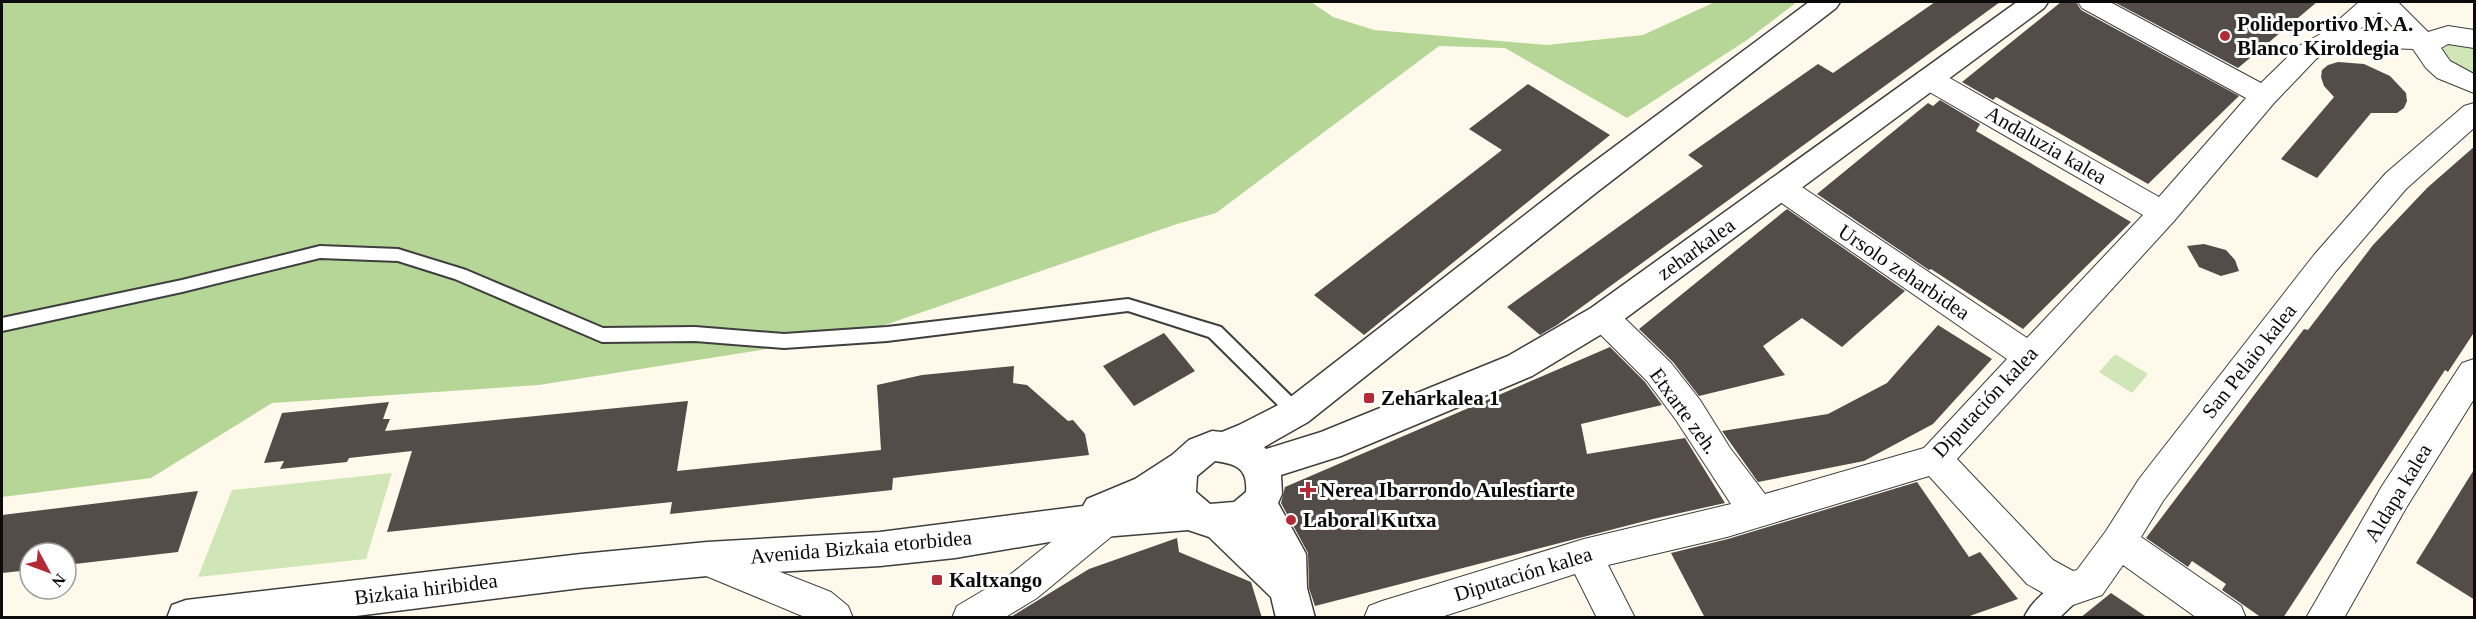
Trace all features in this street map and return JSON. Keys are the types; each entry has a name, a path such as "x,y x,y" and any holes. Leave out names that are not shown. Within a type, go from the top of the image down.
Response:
{"street":[{"path":"1292,603 1205,517 1183,503 1178,491 1177,479 1189,458 1199,451 1225,446 1252,436 1294,414 1586,184 1826,2"},
{"name":"zeharkalea","path":"1260,479 1306,463 1328,445 1520,366 1603,317 2034,2"},
{"path":"2091,2 2264,96"},
{"name":"Diputación kalea","path":"1382,618 1584,555 1757,512 1935,459 2028,356 2163,213 2264,96 2308,52 2335,37 2374,2"},
{"path":"2384,2 2424,44 2438,66 2449,74 2475,84"},
{"path":"2335,37 2424,44 2445,35 2473,38"},
{"name":"Andaluzia kalea","path":"1929,79 2163,213"},
{"name":"San Pelaio kalea","path":"2038,618 2070,589 2089,583 2119,542 2151,490 2325,263 2396,181 2475,113"},
{"name":"Ursolo zeharbidea","path":"1780,188 2028,356"},
{"name":"Etxarte zeh.","path":"1603,317 1659,372 1757,512"},
{"name":"Aldapa kalea","path":"2324,618 2394,497 2475,372"},
{"path":"1055,525 1105,520 1205,517 1234,520 1247,514 1278,439 1294,414"},
{"path":"1225,446 1243,451 1260,479 1271,523 1287,554 1292,603"},
{"path":"1935,459 2040,572 2070,589"},
{"path":"1055,525 1113,506 1148,490 1182,467"},
{"path":"970,618 1024,586 1105,520"},
{"name":"Avenida Bizkaia etorbidea","path":"666,562 880,549 955,541 1055,525"},
{"path":"2119,542 2228,618"},
{"path":"1584,555 1617,618"},
{"path":"707,559 818,604 835,618"},
{"name":"Bizkaia hiribidea","path":"186,618 666,562"}],"lane":[{"path":"2,325 182,286 320,252 398,255 459,274 602,335 695,334 796,340 887,334 1128,305 1215,332 1294,414"}],"green space":[{"path":"2,2 1311,2 1333,17 1374,30 1547,45 1643,35 1715,2 1797,2 1747,40 1627,118 1505,48 1439,46 1216,213 1177,224 856,335 539,385 272,403 151,478 2,497"},
{"path":"2462,42 2474,45 2474,78 2457,71 2441,48 2445,44"},
{"path":"2115,354 2148,374 2132,393 2099,372"},
{"path":"392,473 366,559 198,577 232,490"}],"building":[{"path":"1935,2 2000,2 1557,325 1540,335 1507,307 1703,166 1688,155 1818,64 1833,73"},
{"path":"2061,2 2076,2 2081,10 2239,96 2148,184 1996,97 1993,100 1962,82"},
{"name":"Polideportivo M. A. Blanco Kiroldegia","path":"2114,2 2317,2 2238,68"},
{"path":"2338,62 2364,64 2390,76 2406,93 2407,101 2404,108 2397,113 2371,113 2317,178 2281,159 2334,97 2324,86 2321,77 2322,70"},
{"path":"1528,84 1610,135 1364,335 1314,295 1502,150 1469,129"},
{"path":"1940,100 1980,124 1976,131 2131,222 2023,329 1931,269 1929,270 1817,194 1928,103 1933,106"},
{"path":"2475,146 2475,331 2448,372 2445,370 2283,618 2262,618 2222,590 2226,584 2192,561 2188,567 2146,538 2304,329 2308,330 2373,245 2427,188"},
{"path":"1787,209 1905,291 1842,347 1802,318 1763,346 1785,375 1699,396 1673,362 1639,329"},
{"path":"2204,244 2226,250 2235,260 2239,271 2221,276 2199,267 2187,246"},
{"path":"1938,325 1992,359 1933,424 1864,461 1758,482 1722,431 1828,414 1887,383"},
{"path":"1164,333 1195,371 1134,406 1103,366"},
{"path":"1610,347 1645,382 1662,405 1581,424 1587,454 1685,438 1725,503 1653,519 1315,606 1309,588 1308,553 1281,503 1285,487"},
{"path":"1014,366 1013,383 1027,385 1068,421 1073,420 1085,434 1089,455 893,478 892,490 670,514 672,502 387,532 412,451 349,458 347,462 280,469 284,461 264,463 282,413 389,402 383,419 390,419 385,431 688,401 677,471 881,450 877,385 922,375"},
{"path":"2475,468 2475,600 2416,563"},
{"path":"1917,482 1969,557 1980,552 2018,599 1964,618 1705,618 1671,553 1728,539"},
{"path":"198,491 178,552 78,564 78,541 18,541 18,571 2,573 2,515"},
{"path":"1177,538 1179,552 1251,582 1262,618 1009,618 1089,569"},
{"path":"2111,593 2148,618 2080,618"}],"place":[{"name":"Polideportivo M. A. Blanco Kiroldegia","path":"2225,36"},
{"name":"Zeharkalea 1","path":"1369,398"},
{"name":"Nerea Ibarrondo Aulestiarte","path":"1308,490"},
{"name":"Laboral Kutxa","path":"1291,520"},
{"name":"Kaltxango","path":"937,580"}]}
